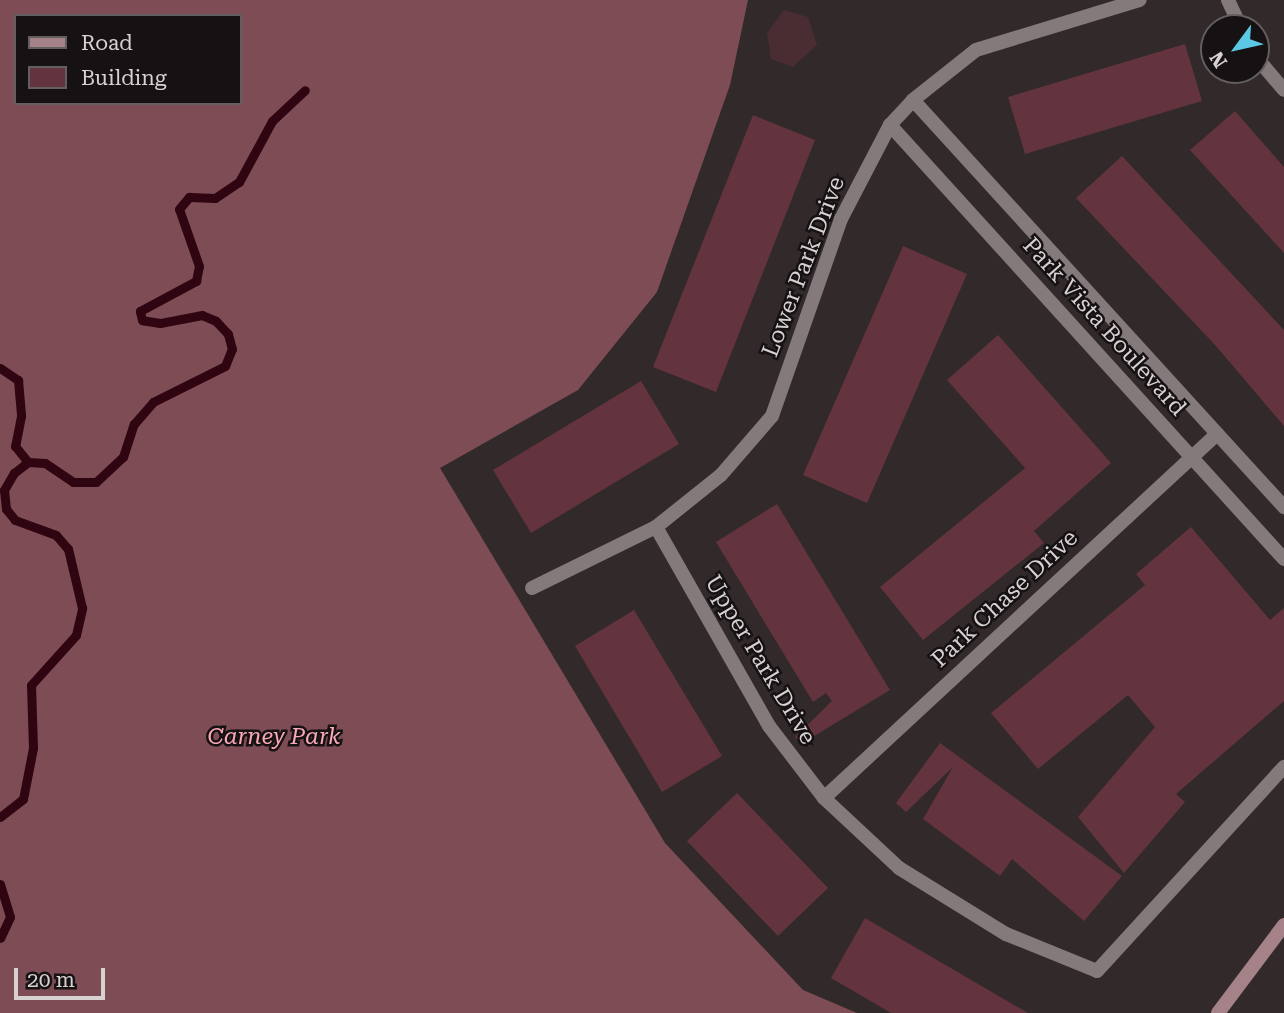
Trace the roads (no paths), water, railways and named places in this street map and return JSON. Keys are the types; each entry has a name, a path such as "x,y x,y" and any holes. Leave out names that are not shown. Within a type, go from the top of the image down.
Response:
{"main road":[{"path":"1218,1013 1284,925"}],"street":[{"name":"Lower Park Drive","path":"532,588 656,527 721,475 772,416 841,219 890,125 913,100 976,50 1140,0"},
{"path":"1270,74 1284,90"},
{"name":"Park Vista Boulevard","path":"913,100 1284,507"},
{"name":"Park Vista Boulevard","path":"890,125 1284,559"},
{"name":"Park Chase Drive","path":"824,798 1217,434"},
{"name":"Upper Park Drive","path":"656,527 769,726 824,798 899,868 1006,934 1097,971 1284,766"}],"waterway":[{"path":"0,817 23,799 33,748 31,685 76,635 82,608 68,549 56,535 15,520 6,509 4,490 14,473 28,462 45,463 73,482 96,482 123,457 134,424 153,402 225,366 232,349 228,334 216,321 202,315 160,323 142,320 140,311 196,281 199,266 179,209 189,197 215,198 239,182 272,121 305,90"},
{"path":"0,368 18,380 21,416 15,446 28,462"},
{"path":"0,884 10,917 0,938"}],"park label":[{"name":"Carney Park","path":"274,737"}]}
